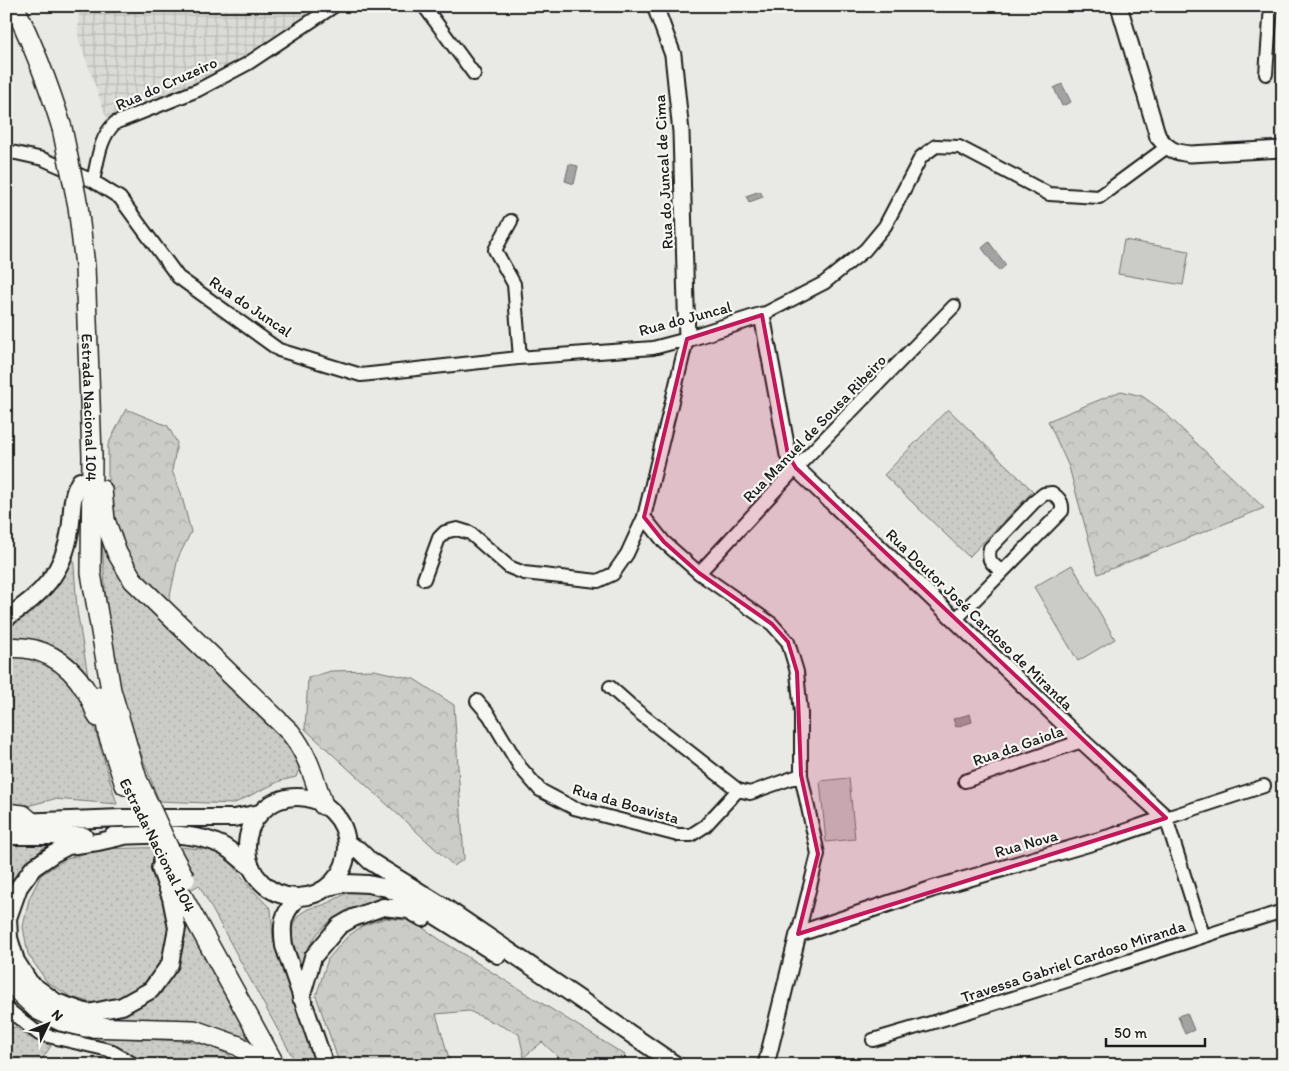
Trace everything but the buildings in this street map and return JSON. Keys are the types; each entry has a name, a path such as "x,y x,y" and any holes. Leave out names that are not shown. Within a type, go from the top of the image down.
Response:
{"main road":[{"path":"14,6 47,79 62,128 78,206 85,266 87,334"},
{"name":"Estrada Nacional 104","path":"87,334 92,456 91,573 111,690 131,782 287,1065"},
{"name":"Estrada Nacional 104","path":"87,334 80,481 83,576 108,734 131,782 163,861 275,1065"},
{"path":"92,456 100,466 106,520 117,553 133,580 290,732 308,760 323,805"},
{"path":"6,618 40,592 54,577 65,554 70,531 74,491 80,481"},
{"path":"6,648 19,647 50,654 72,670 86,690 108,734"},
{"path":"328,887 339,875 345,860 347,844 343,829 335,815 323,805 310,799 297,797 283,799 271,804 252,825 248,839 248,854 252,868 260,880 271,890 284,896 298,897 309,896 328,887 347,883 368,884 387,888 406,897 515,966 658,1052"},
{"path":"6,813 23,815 30,821"},
{"path":"6,822 234,818 260,814"},
{"path":"6,836 176,834 200,838 222,845 252,868"},
{"path":"125,836 68,846 33,868 19,887 8,918 9,938 16,961 30,982 56,1002 88,1013 122,1006 150,990 170,964 177,928 172,898 159,869 163,861"},
{"path":"347,844 360,850 370,861 463,918 676,1065"},
{"path":"298,897 289,908 282,926 284,946 325,1065"},
{"path":"301,998 313,957 339,926 353,918 383,908 409,910 492,960 515,966"},
{"path":"6,973 20,994 38,1010 61,1021 86,1027 194,1030 239,1046 263,1065"}],"street":[{"name":"Rua do Cruzeiro","path":"93,181 103,139 107,130 115,123 198,90 247,64 334,6"},
{"path":"424,6 474,74"},
{"name":"Rua do Juncal de Cima","path":"655,6 673,56 681,132 687,339"},
{"path":"1119,6 1158,137 1167,147 1176,152 1190,154 1283,149"},
{"path":"1266,74 1271,6"},
{"name":"Rua do Juncal","path":"6,152 43,160 93,181 120,198 178,277 279,350 361,375 520,358 653,348 762,315 824,283 865,250 885,226 921,157 936,146 960,147 1049,194 1099,197 1167,147"},
{"path":"512,222 495,250 514,284 520,358"},
{"name":"Rua Manuel de Sousa Ribeiro","path":"699,573 796,468 954,306"},
{"name":"Rua Doutor José Cardoso de Miranda","path":"762,315 788,456 796,468 1082,741 1166,818"},
{"path":"424,579 439,538 445,532 457,529 470,533 509,567 524,573 598,581 613,574 627,554 644,517 687,339"},
{"path":"955,620 1062,511 1063,504 1052,493 1044,494 1034,502 990,548 988,556 992,563 1002,572"},
{"path":"644,517 664,542 699,573 772,624 788,642 797,672 801,713 801,775 818,854 766,1065"},
{"path":"610,687 637,711 738,790 750,793 801,775"},
{"name":"Rua da Boavista","path":"477,701 489,716 520,767 540,790 574,808 678,835 691,835 704,826 738,790"},
{"name":"Rua da Gaiola","path":"965,781 1082,741"},
{"name":"Rua Nova","path":"798,934 932,889 1111,837 1264,786"},
{"path":"1166,818 1202,935"},
{"name":"Travessa Gabriel Cardoso Miranda","path":"873,1040 1111,967 1202,935 1283,911"},
{"path":"6,1008 39,1034 109,1050 135,1065"}],"highlighted area":[{"path":"762,315 788,455 796,468 1166,818 798,934 818,854 801,775 797,672 788,642 772,624 699,573 664,542 644,517 687,339"}],"shaded area":[{"path":"79,6 320,6 290,29 204,80 107,119 78,37"},
{"path":"1062,84 1071,102 1062,106 1054,88"},
{"path":"569,164 578,166 574,184 565,181"},
{"path":"760,191 763,197 749,202 746,196"},
{"path":"989,242 1006,265 999,271 982,248"},
{"path":"970,714 972,722 956,727 953,719"},
{"path":"1187,1013 1194,1030 1185,1034 1178,1016"}],"green space":[{"path":"1124,240 1189,251 1183,285 1118,274"},
{"path":"1121,391 1142,396 1163,411 1264,508 1098,574 1069,467 1048,421"},
{"path":"126,409 168,426 177,443 172,471 181,493 191,532 178,558 168,605 133,566 119,534 108,489 108,445"},
{"path":"948,409 1033,491 969,557 884,475"},
{"path":"101,525 284,732 300,766 296,777 280,781 233,804 159,801 124,709 107,618"},
{"path":"73,552 77,610 89,682 6,641 6,624"},
{"path":"1072,565 1115,639 1078,661 1034,587"},
{"path":"19,655 44,660 69,676 86,699 117,804 54,799 23,807 6,803 6,658"},
{"path":"374,670 414,679 454,705 464,859 454,866 305,729 308,678 331,671"},
{"path":"849,778 855,839 826,842 820,781"},
{"path":"6,844 46,845 27,863 12,884 6,900"},
{"path":"179,847 211,850 230,861 248,885 271,909 273,939 319,1065 297,1065 199,885 166,904 170,934 161,965 145,983 117,1000 99,1004 73,998 47,982 28,954 23,927 29,899 41,875 64,860 97,849"},
{"path":"352,891 368,891 390,898 370,902 341,914 332,920 312,941 300,965 292,934 295,920 308,909 323,905"},
{"path":"386,918 413,921 625,1055 620,1065 598,1065 593,1059 581,1065 567,1065 542,1042 524,1057 519,1034 469,1011 436,1014 451,1065 340,1065 316,996 328,959 347,937 362,926"},
{"path":"187,919 253,1044 209,1028 83,1018 127,1014 161,993 179,964"},
{"path":"6,991 24,1011 44,1025 74,1033 112,1038 184,1041 203,1044 247,1065 152,1065 99,1040 45,1030 22,1015 6,1001"},
{"path":"15,1027 29,1037 51,1046 38,1065 6,1065 6,1030"},
{"path":"95,1057 127,1065 91,1065"}]}
